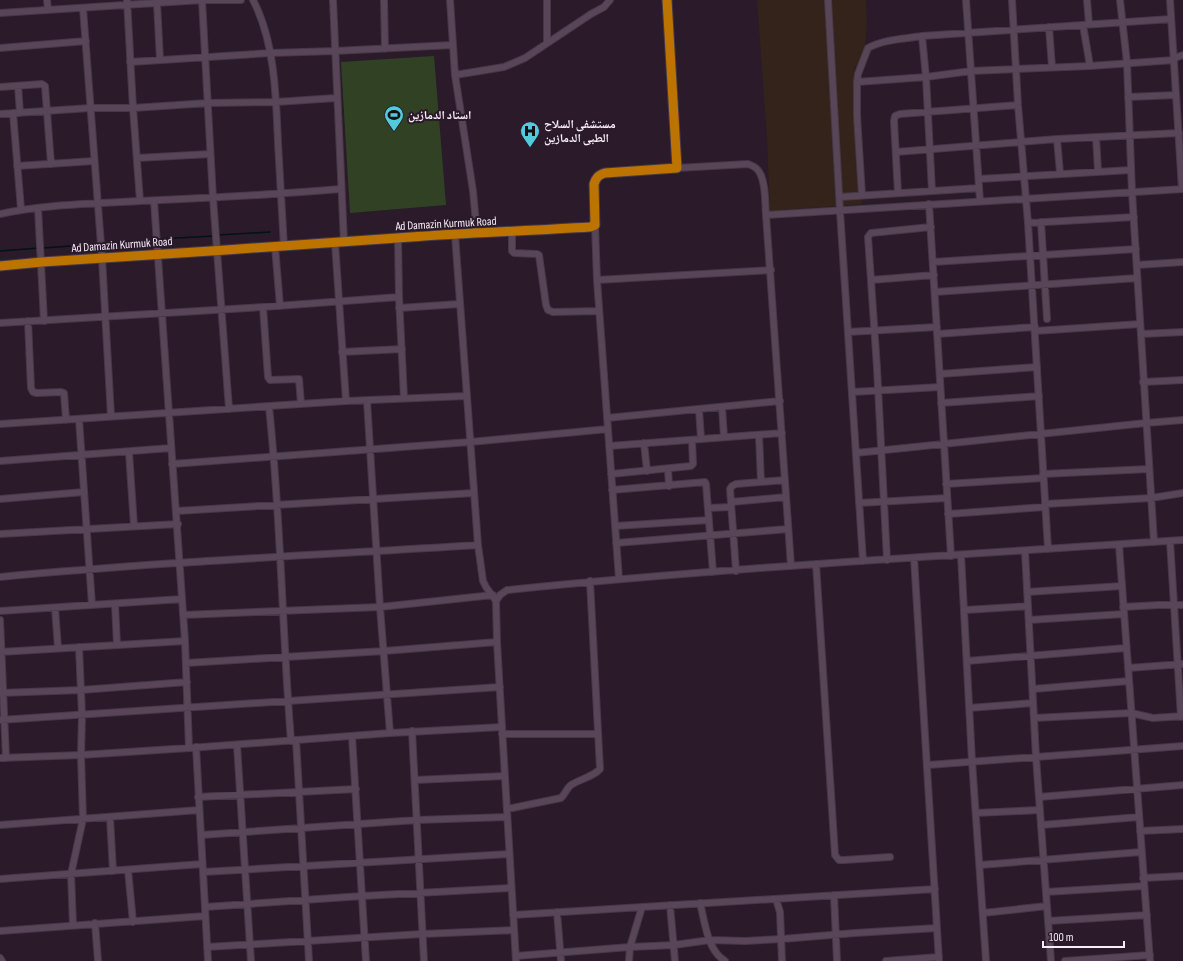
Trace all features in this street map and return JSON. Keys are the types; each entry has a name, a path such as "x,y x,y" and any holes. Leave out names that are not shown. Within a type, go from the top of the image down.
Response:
{"highway":[{"path":"595,225 594,184 600,174 605,172 677,168 667,0"},
{"name":"Ad Damazin Kurmuk Road","path":"0,266 157,254 512,232 595,225"}],"street":[{"path":"47,0 48,10"},
{"path":"0,13 83,8 127,2 157,3 202,0 241,0"},
{"path":"202,0 210,154 229,409"},
{"path":"253,0 262,19 270,53 276,102 281,193 280,306"},
{"path":"333,0 340,189 339,302 346,401"},
{"path":"384,0 385,49"},
{"path":"450,0 455,75 473,191 477,234"},
{"path":"547,0 547,44"},
{"path":"455,75 504,67 525,58 604,7 610,0"},
{"path":"828,0 863,561"},
{"path":"966,0 980,201"},
{"path":"1012,0 1015,69 1028,223 1048,549"},
{"path":"1087,0 1086,25 1090,66"},
{"path":"1120,0 1126,63 1143,382 1154,542"},
{"path":"766,216 929,204 1182,189 1178,133 1180,116 1176,95 1170,0"},
{"path":"127,2 140,201"},
{"path":"157,3 160,60"},
{"path":"83,8 102,258 111,416"},
{"path":"862,195 857,116 857,82 858,74 868,48 875,44 922,36 1171,19"},
{"path":"1049,27 1052,67"},
{"path":"922,36 926,77 932,191"},
{"path":"0,48 86,41"},
{"path":"130,62 270,53 452,45"},
{"path":"857,82 926,77 971,71 1090,66 1174,60 1183,55"},
{"path":"0,87 42,84 45,86 51,164"},
{"path":"18,86 20,113"},
{"path":"1128,97 1176,95"},
{"path":"0,114 90,108 133,108 208,103 276,102 336,98"},
{"path":"898,193 895,116 900,114 1018,105"},
{"path":"13,113 21,209"},
{"path":"896,152 1057,139 1178,133"},
{"path":"1096,137 1098,171"},
{"path":"1057,139 1060,173"},
{"path":"137,158 210,154"},
{"path":"17,166 94,161"},
{"path":"677,168 748,164 756,168 764,184 791,566"},
{"path":"979,179 1060,173 1131,170"},
{"path":"840,197 979,188"},
{"path":"0,214 21,209 340,189"},
{"path":"154,201 172,464 178,524 188,707 201,835 208,961"},
{"path":"929,204 951,556"},
{"path":"38,208 44,320"},
{"path":"1028,223 1134,216"},
{"path":"1041,222 1047,319"},
{"path":"595,225 599,311 619,579"},
{"path":"887,560 875,330 868,237 871,233 931,227"},
{"path":"512,232 512,251 514,253 537,254 539,256 548,310 553,312 599,311"},
{"path":"455,235 478,545 483,581 495,598 516,959 560,953 674,945 710,940 782,939 937,928"},
{"path":"398,238 399,308 404,398"},
{"path":"933,262 1136,249"},
{"path":"1137,265 1183,262"},
{"path":"597,280 771,270"},
{"path":"872,280 934,275"},
{"path":"935,292 1032,284 1137,278"},
{"path":"0,323 221,310 399,297"},
{"path":"399,308 459,304"},
{"path":"263,307 268,377 270,380 299,379 301,404"},
{"path":"28,321 31,388 33,392 37,394 64,393 66,420"},
{"path":"937,334 1140,324"},
{"path":"848,332 937,327"},
{"path":"1141,334 1183,332"},
{"path":"342,352 402,349"},
{"path":"940,374 1037,367"},
{"path":"1143,382 1183,380"},
{"path":"852,392 940,387"},
{"path":"0,424 346,401 466,396"},
{"path":"941,403 1039,396"},
{"path":"367,401 376,551 390,733"},
{"path":"607,418 780,401"},
{"path":"722,406 724,437"},
{"path":"269,407 275,457 285,657 288,701 299,791 309,961"},
{"path":"699,409 701,439"},
{"path":"79,419 92,605"},
{"path":"856,453 1183,420"},
{"path":"172,464 371,450 608,429"},
{"path":"609,446 782,433"},
{"path":"759,435 761,482"},
{"path":"611,474 692,466 692,440"},
{"path":"644,443 647,471"},
{"path":"0,461 171,448"},
{"path":"129,452 134,526"},
{"path":"668,469 669,486"},
{"path":"946,484 1149,469"},
{"path":"736,570 730,489 736,484 785,480"},
{"path":"612,490 705,482 713,572"},
{"path":"0,499 84,492"},
{"path":"177,511 474,493"},
{"path":"948,514 1045,505 1151,498 1183,493"},
{"path":"708,508 786,497"},
{"path":"859,503 947,498"},
{"path":"615,526 709,520"},
{"path":"0,534 178,524"},
{"path":"616,543 788,529"},
{"path":"183,615 380,607 495,598 507,590 590,581 816,564 1183,540"},
{"path":"1034,718 1131,713 1153,718 1182,717 1181,665 1174,606 1170,541"},
{"path":"0,576 180,562 280,558 478,545"},
{"path":"1065,961 1150,958 1119,545"},
{"path":"1025,551 1036,757 1051,961"},
{"path":"961,555 972,762 986,961"},
{"path":"886,961 939,959 914,558"},
{"path":"816,564 835,855 839,860 890,857"},
{"path":"507,809 561,798 569,786 598,772 600,769 601,765 590,581"},
{"path":"1027,592 1122,586"},
{"path":"0,611 182,599"},
{"path":"114,604 117,645"},
{"path":"1029,620 1158,605 1183,605"},
{"path":"965,610 1028,606"},
{"path":"56,608 58,648"},
{"path":"0,620 3,758 81,755 293,741 412,731 502,727"},
{"path":"1,652 185,641"},
{"path":"186,663 384,651 497,642"},
{"path":"73,925 71,874 83,819 81,755 82,715 79,647"},
{"path":"967,660 1126,648"},
{"path":"1128,668 1181,665"},
{"path":"1033,689 1129,681"},
{"path":"2,693 81,690 187,682"},
{"path":"2,720 387,694 500,688"},
{"path":"969,708 1033,703"},
{"path":"412,731 424,961"},
{"path":"502,734 598,734"},
{"path":"352,736 366,961"},
{"path":"237,745 251,961"},
{"path":"928,765 1183,746"},
{"path":"415,780 505,776"},
{"path":"1039,797 1183,785"},
{"path":"198,797 356,789"},
{"path":"0,825 199,810"},
{"path":"976,813 1040,810"},
{"path":"110,817 113,871"},
{"path":"201,835 416,820 507,817"},
{"path":"1041,825 1139,817"},
{"path":"1140,831 1183,828"},
{"path":"980,865 1141,852"},
{"path":"203,872 509,854"},
{"path":"0,879 202,864"},
{"path":"128,870 133,922"},
{"path":"1143,878 1183,876"},
{"path":"1046,892 1144,886"},
{"path":"205,907 362,896 511,888"},
{"path":"513,915 935,889"},
{"path":"834,895 837,961"},
{"path":"776,899 780,912 782,961"},
{"path":"700,903 714,951 724,961"},
{"path":"670,905 676,961"},
{"path":"983,912 1047,906"},
{"path":"629,961 630,947 642,907"},
{"path":"558,912 561,961"},
{"path":"1048,921 1147,915"},
{"path":"0,931 205,916"},
{"path":"95,923 98,961"},
{"path":"207,947 364,937 514,930"}],"shaded area":[{"path":"757,0 866,0 867,24 863,66 855,67 854,83 862,204 770,211 767,138"}],"green space":[{"path":"434,56 446,205 350,213 341,62"}],"waterway":[{"path":"218,235 270,232"},
{"path":"158,239 214,236"},
{"path":"103,244 155,240"},
{"path":"43,248 99,244"},
{"path":"0,251 39,248"}],"place":[{"name":"استاد الدمازين","path":"394,132"},
{"name":"مستشفى السلاح الطبى الدمازين","path":"530,148"}]}
